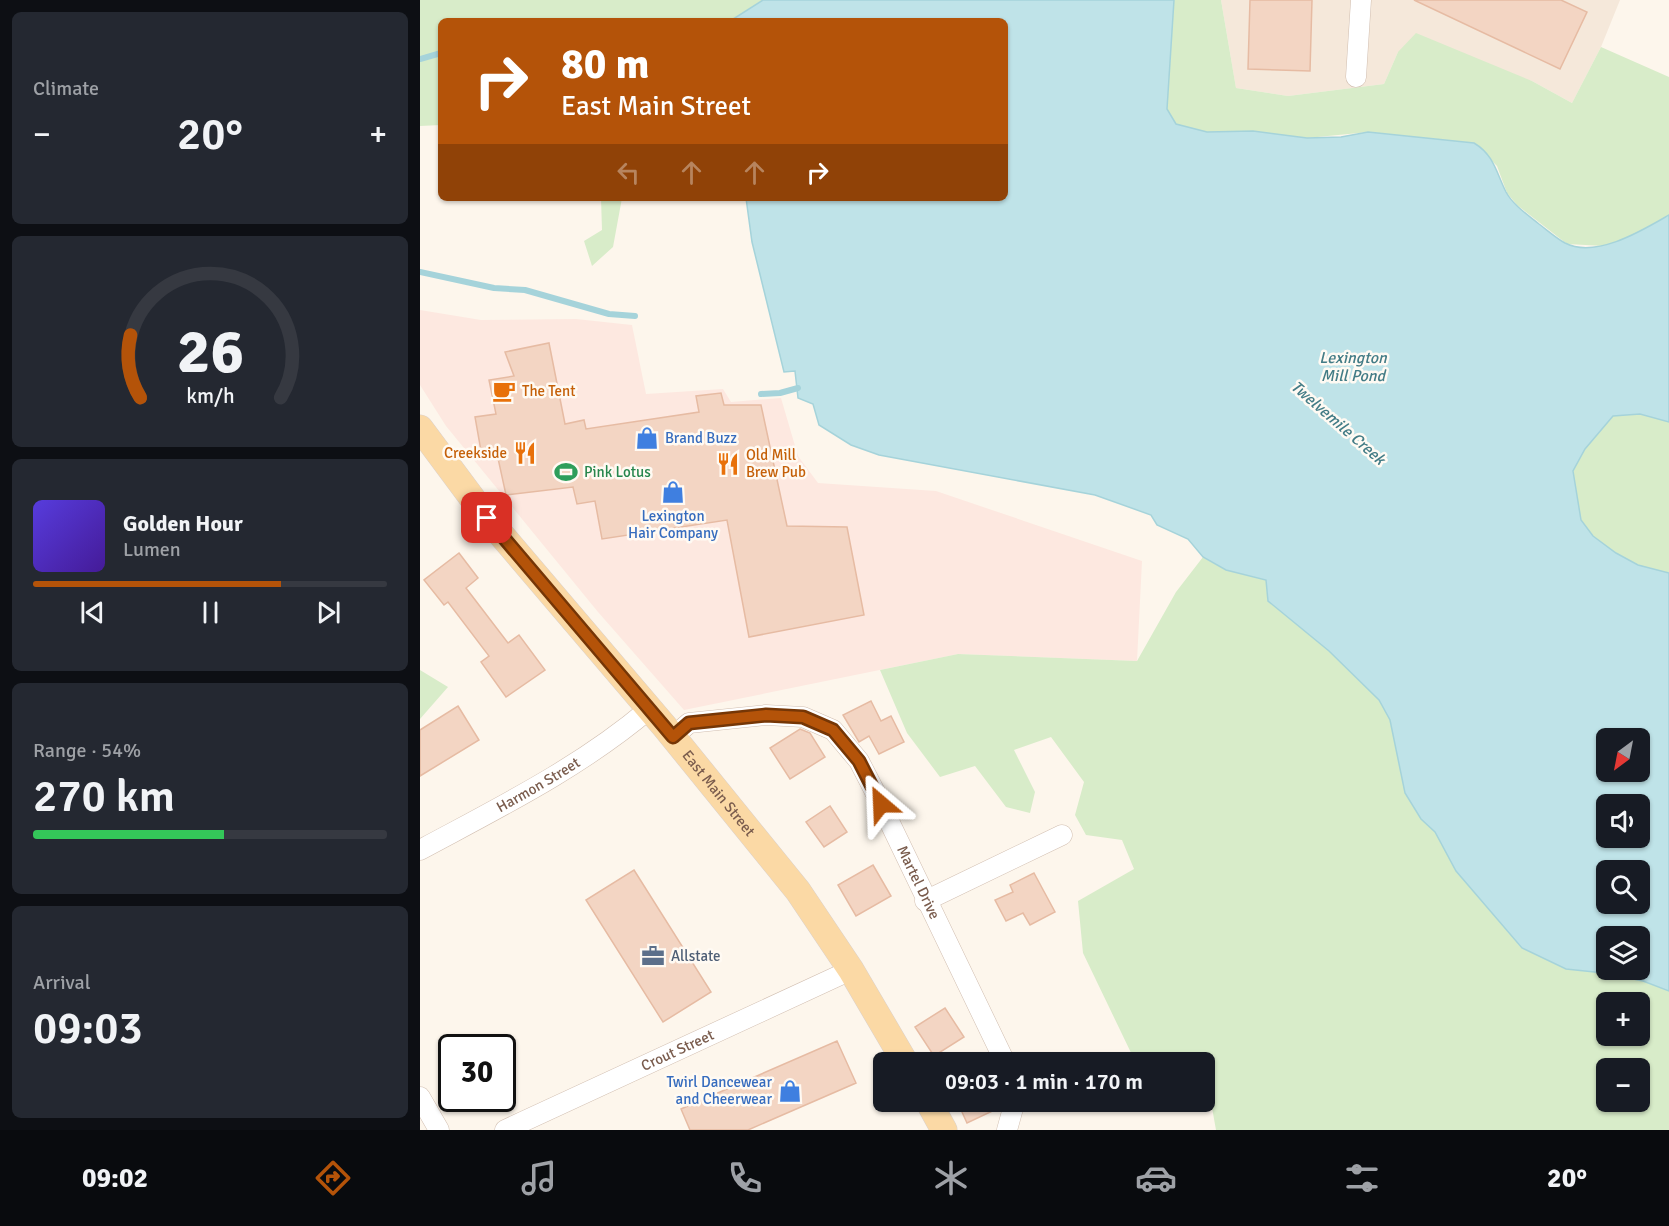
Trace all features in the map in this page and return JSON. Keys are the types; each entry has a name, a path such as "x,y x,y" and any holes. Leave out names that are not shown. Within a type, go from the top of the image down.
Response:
{"main road":[{"name":"East Main Street","path":"420,428 487,518 673,737 798,891 851,970 899,1052"},
{"path":"934,1112 944,1130"}],"street":[{"path":"1356,77 1361,0"},
{"name":"Harmon Street","path":"420,850 570,766 611,740 649,709"},
{"name":"Martel Drive","path":"673,737 689,723 766,715 803,717 833,730 859,761 1000,1052"},
{"path":"926,900 1062,835"},
{"name":"Crout Street","path":"505,1130 851,970"},
{"path":"420,1097 439,1130"},
{"path":"1007,1130 1012,1112"}],"shaded area":[{"path":"1221,0 1620,0 1601,47 1572,103 1532,81 1398,52 1384,84 1288,96 1236,88"},
{"path":"420,310 481,320 576,319 632,325 646,394 723,389 731,402 781,398 798,456 818,483 936,491 1142,561 1137,661 958,654 684,710 598,612 446,426 420,385"}],"green space":[{"path":"420,0 763,0 735,18 438,18 438,125 420,126"},
{"path":"1174,0 1221,0 1236,88 1288,96 1384,84 1398,52 1416,33 1532,81 1572,103 1601,47 1669,77 1669,215 1629,238 1604,246 1567,244 1517,205 1507,193 1497,166 1474,143 1369,132 1307,138 1253,131 1207,132 1176,124 1167,109"},
{"path":"601,201 621,201 613,247 592,266 584,241 602,230"},
{"path":"1640,414 1669,422 1669,573 1638,565 1616,553 1593,536 1581,520 1573,471 1585,449 1613,416"},
{"path":"1203,557 1226,570 1266,580 1268,601 1329,651 1379,700 1390,720 1405,793 1421,819 1435,832 1456,871 1522,948 1566,969 1596,972 1596,980 1638,980 1669,991 1669,1130 1216,1130 1213,1112 1215,1112 1215,1052 1131,1052 1083,953 1078,901 1134,869 1122,840 1086,835 1075,815 1084,782 1051,737 1014,750 1035,792 1030,813 1006,807 975,766 940,777 907,733 880,670 958,654 1137,661 1176,592"},
{"path":"420,670 448,687 420,719"}],"water":[{"name":"Lexington Mill Pond","path":"763,0 1174,0 1167,109 1176,124 1207,132 1253,131 1307,138 1341,137 1368,132 1474,143 1490,159 1509,197 1558,239 1577,247 1605,245 1619,241 1669,215 1669,422 1640,414 1613,416 1585,449 1573,471 1581,520 1593,536 1616,553 1638,565 1669,573 1669,991 1638,980 1650,980 1650,926 1596,926 1596,972 1566,969 1522,948 1456,871 1435,832 1421,819 1405,793 1390,720 1379,700 1329,651 1268,601 1266,580 1226,570 1203,557 1188,539 1157,525 1151,515 1095,495 879,455 851,445 819,425 813,404 798,398 795,371 784,372 752,242 746,201 1008,201 1008,18 735,18"}],"building":[{"path":"1250,0 1312,0 1310,71 1248,69"},
{"path":"1414,0 1561,0 1587,12 1560,69"},
{"path":"549,343 565,424 584,420 586,429 699,412 696,396 721,393 724,405 761,405 787,526 847,527 864,615 749,637 727,520 602,539 595,501 577,504 573,487 506,495 496,449 481,451 475,417 496,414 489,380 514,376 505,352"},
{"path":"459,553 478,578 466,588 508,643 519,635 545,670 506,697 481,662 489,656 448,602 444,605 424,580"},
{"path":"871,701 881,721 891,716 904,742 879,754 869,736 859,742 843,715"},
{"path":"458,706 479,740 420,776 420,730"},
{"path":"800,729 810,733 825,757 790,779 770,748"},
{"path":"830,806 847,832 824,847 806,822"},
{"path":"873,865 891,896 856,916 838,885"},
{"path":"634,870 711,992 663,1022 586,900"},
{"path":"1034,873 1055,912 1030,925 1023,913 1006,921 995,900 1013,892 1010,885"},
{"path":"945,1008 964,1037 940,1052 931,1052 915,1027"},
{"path":"837,1041 856,1083 748,1130 690,1130 681,1109"},
{"path":"962,1112 990,1112 967,1123"}],"waterway":[{"name":"Twelvemile Creek","path":"420,59 438,54"},
{"path":"420,272 494,288 525,290 609,314 635,316"},
{"path":"761,394 780,393 798,388"}],"place":[{"name":"The Tent","path":"504,391"},
{"name":"Brand Buzz","path":"647,438"},
{"name":"Creekside","path":"525,453"},
{"name":"Old Mill Brew Pub","path":"728,464"},
{"name":"Pink Lotus","path":"566,472"},
{"name":"Lexington Hair Company","path":"673,492"},
{"name":"Allstate","path":"653,956"},
{"name":"Twirl Dancewear and Cheerwear","path":"790,1091"}],"route":[{"path":"487,518 673,737 689,723 766,715 803,717 833,730 859,761 881,804"}]}
